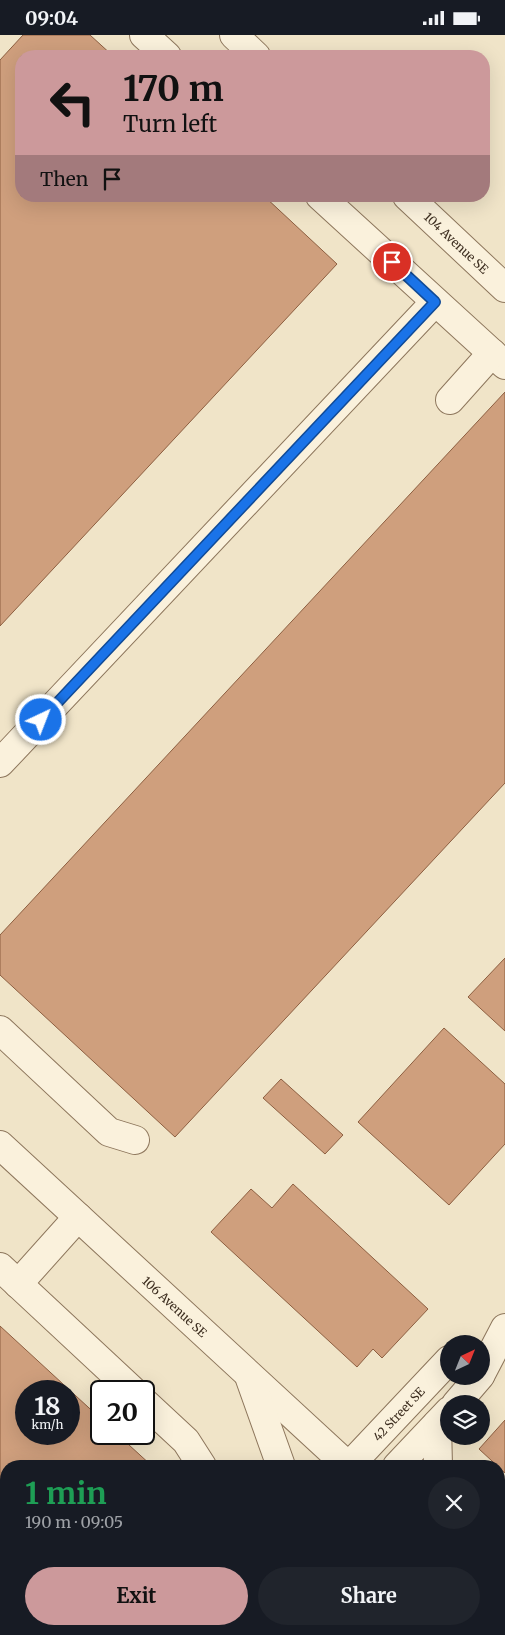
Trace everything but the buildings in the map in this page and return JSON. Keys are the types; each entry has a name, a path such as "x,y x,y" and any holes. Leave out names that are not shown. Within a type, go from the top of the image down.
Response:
{"street":[{"path":"144,35 160,50"},
{"path":"234,35 250,50"},
{"path":"327,202 499,359 450,400"},
{"name":"104 Avenue SE","path":"413,202 505,288"},
{"path":"0,763 435,302"},
{"path":"0,1030 109,1132 135,1141"},
{"name":"106 Avenue SE","path":"0,1145 342,1460"},
{"path":"78,1217 9,1275 121,1380"},
{"path":"490,1336 505,1327"},
{"path":"490,1357 505,1327"},
{"name":"42 Street SE","path":"355,1460 440,1370"},
{"path":"248,1375 279,1460"},
{"path":"464,1395 472,1385"},
{"path":"155,1412 186,1441 198,1460"},
{"path":"403,1460 440,1420"},
{"path":"439,1460 440,1445"}],"route":[{"path":"41,720 435,302 392,262"}]}
